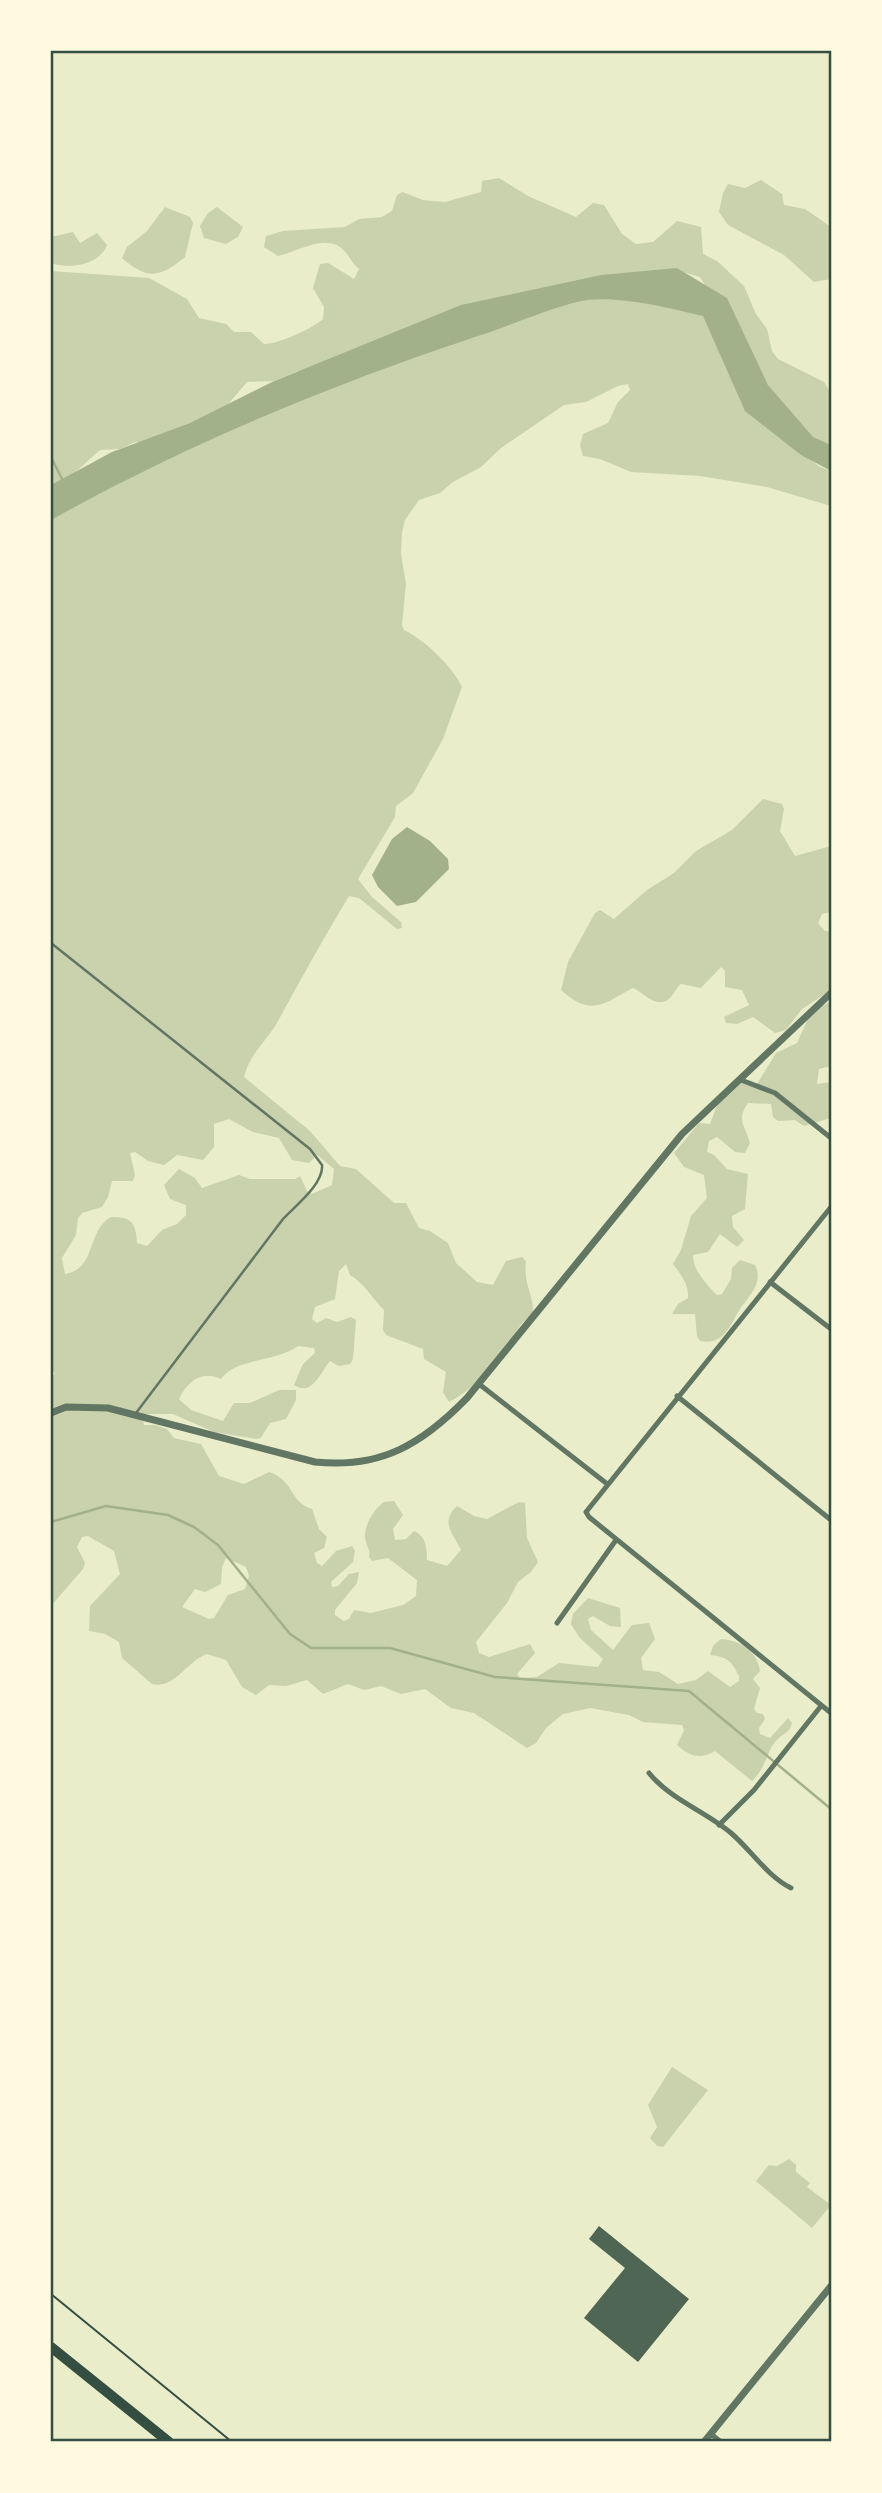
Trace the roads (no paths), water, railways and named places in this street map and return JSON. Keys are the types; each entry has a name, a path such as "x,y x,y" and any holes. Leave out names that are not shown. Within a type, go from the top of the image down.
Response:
{"highway":[{"path":"51,2347 169,2442"}],"street":[{"path":"51,1413 66,1407 108,1408 269,1452 338,1465 388,1456 423,1438 439,1427 480,1384 682,1134 831,993"},
{"path":"741,1080 775,1093 831,1138"},
{"path":"831,1207 586,1511 617,1540 831,1713"},
{"path":"770,1282 831,1329"},
{"path":"480,1384 606,1483"},
{"path":"677,1396 831,1520"},
{"path":"557,1623 617,1540"},
{"path":"719,1825 754,1790 821,1706"},
{"path":"649,1773 667,1791 729,1831 774,1877 791,1888"},
{"path":"704,2442 831,2286"},
{"path":"711,2434 721,2442"}],"lane":[{"path":"51,943 310,1149 322,1165 320,1176 310,1191 283,1219 134,1415"}],"waterway":[{"path":"51,457 62,479"},
{"path":"51,1522 106,1506 168,1515 194,1527 218,1545 290,1634 311,1648 390,1648 495,1677 689,1691 831,1809"}]}
